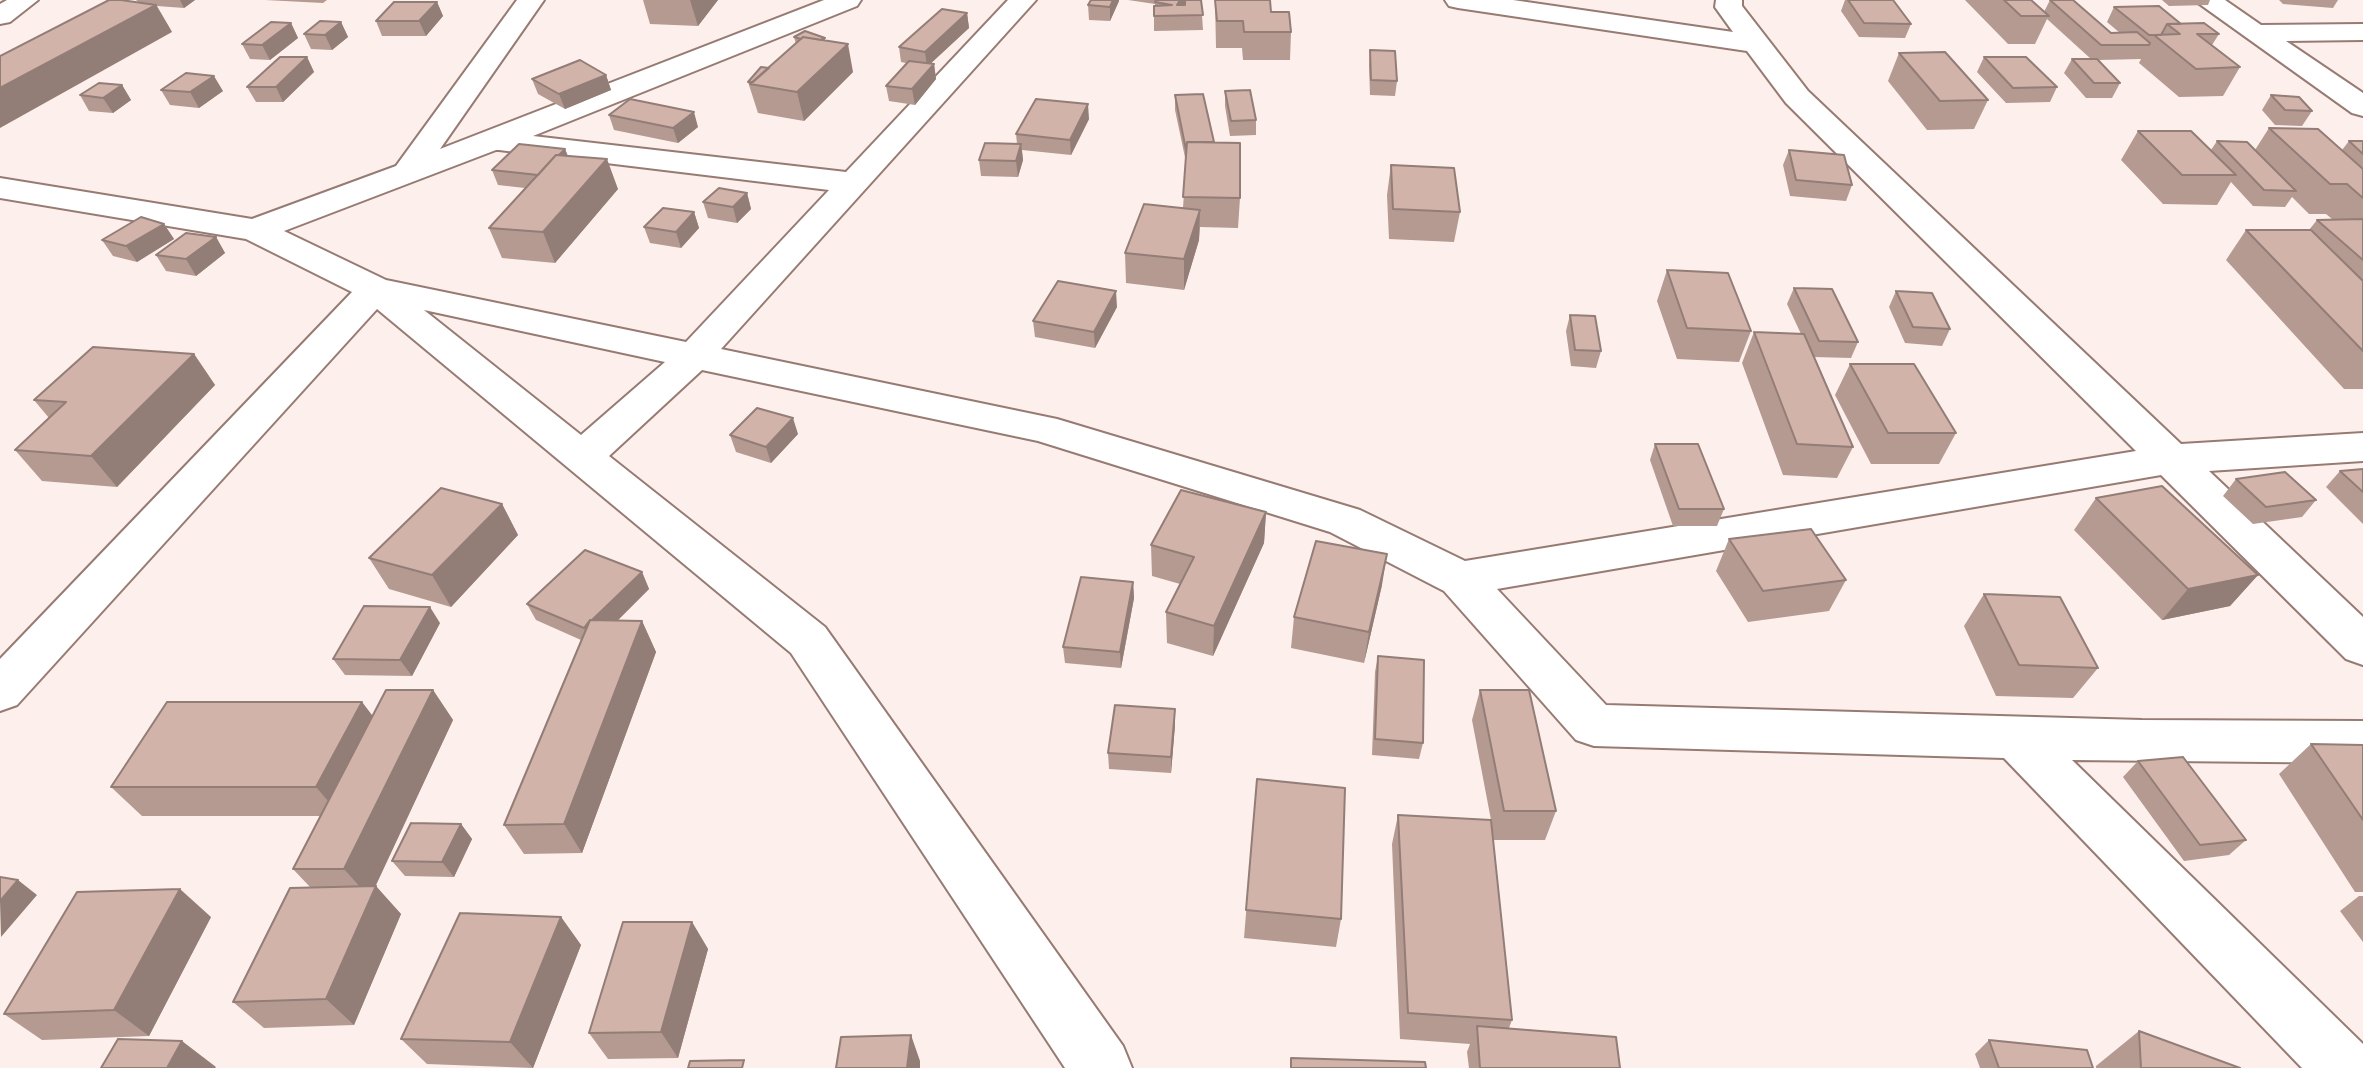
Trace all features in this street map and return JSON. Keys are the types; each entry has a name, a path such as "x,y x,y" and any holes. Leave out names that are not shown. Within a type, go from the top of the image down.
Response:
{"street":[{"path":"0,16 25,0"},
{"path":"407,173 531,0"},
{"path":"255,230 493,141 848,0"},
{"path":"583,456 692,358 1023,0"},
{"path":"1458,0 1756,44"},
{"path":"1729,0 1728,7 1797,97 2363,646"},
{"path":"2207,0 2363,107"},
{"path":"2255,33 2363,32"},
{"path":"493,141 854,183"},
{"path":"0,188 255,230 375,289 808,640 1101,1068"},
{"path":"375,289 692,358 1043,429 1345,521 1460,579 1594,725 2016,737 2363,742"},
{"path":"0,691 375,289"},
{"path":"1460,579 2171,459 2363,447"},
{"path":"2016,737 2344,1068"}],"building":[{"path":"109,0 156,5 0,88 0,56"},
{"path":"1091,0 1113,0 1110,7 1088,5"},
{"path":"1156,0 1180,0 1177,5 1185,5 1185,0 1201,0 1203,15 1154,16 1154,6 1172,5"},
{"path":"1215,0 1270,0 1271,12 1289,12 1291,32 1244,32 1243,21 1217,21"},
{"path":"1848,0 1893,0 1911,24 1864,23"},
{"path":"2004,0 2031,0 2049,16 2021,16"},
{"path":"2050,0 2073,0 2111,33 2137,32 2150,43 2101,45"},
{"path":"394,2 437,2 419,21 376,21"},
{"path":"2159,6 2181,24 2167,24 2161,35 2149,35 2114,7"},
{"path":"942,9 967,13 925,52 899,47"},
{"path":"320,21 341,22 325,35 304,34"},
{"path":"271,22 291,23 262,45 242,44"},
{"path":"2204,23 2219,34 2197,34 2240,67 2196,69 2154,35 2180,34 2167,24"},
{"path":"805,31 825,38 794,37"},
{"path":"803,37 848,44 797,92 750,84"},
{"path":"1370,50 1395,51 1397,81 1371,80"},
{"path":"1945,52 1988,100 1940,101 1899,53"},
{"path":"280,57 307,57 276,87 247,87"},
{"path":"1984,57 2026,57 2057,87 2013,88"},
{"path":"2072,59 2097,59 2120,83 2094,83"},
{"path":"580,60 606,75 559,94 532,79"},
{"path":"909,61 934,64 912,89 886,86"},
{"path":"761,67 769,68 753,82 748,82"},
{"path":"186,73 214,76 190,92 161,90"},
{"path":"99,83 122,85 103,98 80,95"},
{"path":"1250,90 1256,120 1231,121 1225,91"},
{"path":"1203,94 1214,142 1187,142 1186,150 1175,95"},
{"path":"2271,95 2299,97 2312,111 2285,110"},
{"path":"630,99 694,112 673,128 609,115"},
{"path":"1036,99 1088,104 1070,140 1016,134"},
{"path":"2269,128 2318,129 2363,169 2363,198 2347,184 2330,184"},
{"path":"2138,131 2191,131 2236,175 2182,175"},
{"path":"2217,141 2247,142 2296,191 2264,190"},
{"path":"2349,141 2363,141 2363,154"},
{"path":"1187,142 1240,143 1240,198 1183,197"},
{"path":"985,143 1021,144 1016,161 979,160"},
{"path":"519,144 565,149 538,175 492,170"},
{"path":"1789,150 1844,155 1852,185 1796,180"},
{"path":"556,155 607,159 543,232 489,228"},
{"path":"1391,165 1454,168 1460,212 1393,209"},
{"path":"719,188 747,193 733,207 703,202"},
{"path":"1144,204 1200,210 1184,259 1125,253"},
{"path":"663,208 694,212 676,232 644,227"},
{"path":"141,217 164,224 126,246 102,240"},
{"path":"2363,219 2363,260 2317,220"},
{"path":"2246,230 2311,230 2363,281 2363,351"},
{"path":"186,233 216,237 186,259 156,255"},
{"path":"1667,270 1728,273 1751,331 1687,328"},
{"path":"1058,281 1116,291 1094,332 1033,321"},
{"path":"1794,288 1832,289 1858,342 1819,341"},
{"path":"1896,291 1932,293 1950,329 1913,327"},
{"path":"1570,315 1595,316 1601,351 1575,350"},
{"path":"1754,332 1804,334 1853,447 1797,444"},
{"path":"93,347 194,354 91,456 15,450 66,402 34,400"},
{"path":"1850,364 1914,364 1956,433 1888,433"},
{"path":"757,408 793,418 766,447 730,435"},
{"path":"1655,444 1698,444 1724,509 1679,509"},
{"path":"2363,469 2363,492 2340,471"},
{"path":"2285,472 2316,500 2266,507 2236,479"},
{"path":"2162,486 2258,575 2188,589 2096,498"},
{"path":"441,488 502,504 432,575 369,558"},
{"path":"1181,490 1266,512 1214,626 1166,612 1194,557 1151,545"},
{"path":"1811,529 1846,580 1763,591 1729,539"},
{"path":"1316,541 1387,554 1369,632 1294,617"},
{"path":"585,550 642,572 584,628 527,604"},
{"path":"1081,577 1133,582 1120,652 1063,647"},
{"path":"1984,594 2060,597 2098,668 2019,665"},
{"path":"364,606 430,607 400,660 333,659"},
{"path":"590,620 642,621 564,824 504,825"},
{"path":"1378,656 1424,660 1423,743 1375,739"},
{"path":"386,690 433,690 344,869 293,869"},
{"path":"1480,690 1529,690 1556,811 1504,811"},
{"path":"167,702 362,702 316,787 111,787"},
{"path":"1115,705 1175,709 1171,757 1108,753"},
{"path":"2311,744 2363,745 2363,820"},
{"path":"2183,757 2246,840 2200,845 2138,761"},
{"path":"1257,779 1345,788 1341,919 1246,910"},
{"path":"1398,815 1491,820 1512,1020 1408,1013"},
{"path":"411,823 461,824 442,862 392,861"},
{"path":"0,877 18,880 0,901"},
{"path":"376,886 326,999 233,1002 290,888"},
{"path":"180,889 114,1010 4,1014 77,892"},
{"path":"460,913 561,917 510,1042 401,1039"},
{"path":"623,922 692,922 661,1032 589,1033"},
{"path":"1477,1026 1616,1037 1620,1068 1480,1068"},
{"path":"2139,1031 2240,1068 2141,1068"},
{"path":"911,1035 907,1068 836,1068 841,1037"},
{"path":"118,1039 182,1041 167,1068 101,1068"},
{"path":"1989,1040 2087,1050 2093,1068 1999,1068"},
{"path":"1291,1058 1425,1062 1426,1068 1291,1068"},
{"path":"744,1060 742,1068 688,1068 690,1061"}]}
